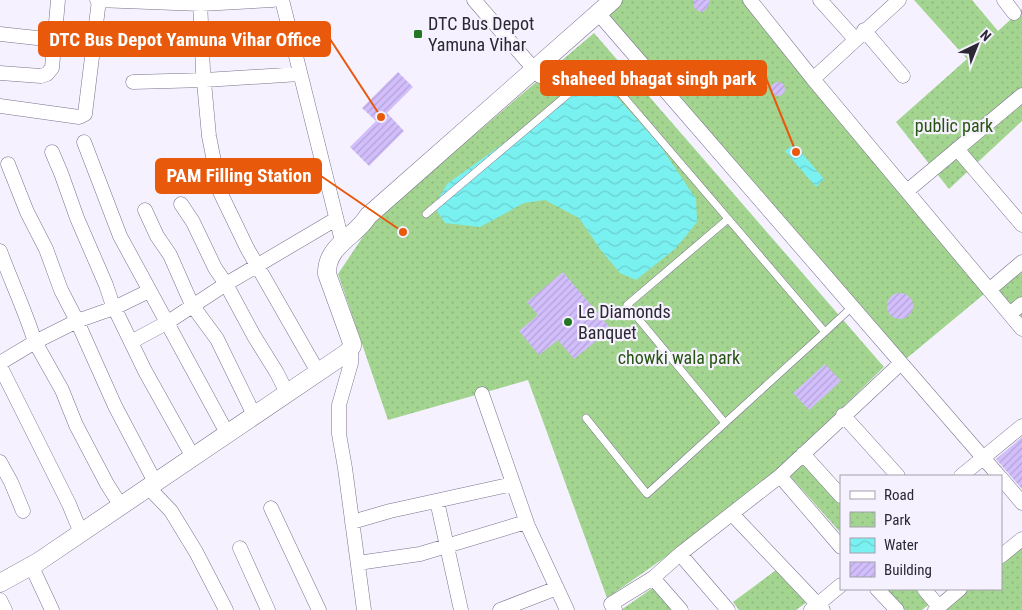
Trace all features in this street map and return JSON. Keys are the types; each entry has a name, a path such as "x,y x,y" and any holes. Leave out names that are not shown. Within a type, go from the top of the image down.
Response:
{"street":[{"path":"0,73 41,76 47,74 52,68 58,0"},
{"path":"0,106 79,117 85,114 98,0 201,2 273,0"},
{"path":"282,0 342,241"},
{"path":"474,0 537,73"},
{"path":"364,610 339,434 339,405 351,363 352,342 326,274 328,262 342,241 364,223 372,221 600,16 613,0"},
{"path":"600,16 625,0"},
{"path":"750,0 813,79 1022,329"},
{"path":"820,0 860,35 902,76"},
{"path":"813,79 899,0"},
{"path":"1004,0 1014,13"},
{"path":"201,2 204,80 209,136 218,184 257,266 318,372"},
{"path":"600,16 998,475"},
{"path":"0,34 55,40"},
{"path":"134,82 300,74"},
{"path":"907,191 1020,100"},
{"path":"84,142 120,236 227,433"},
{"path":"957,149 1022,225"},
{"path":"52,152 62,173 77,218 114,308 193,457"},
{"path":"8,164 27,212 46,249 61,290 152,484 196,552 226,610"},
{"path":"181,204 193,222 215,268 226,284 287,393"},
{"path":"144,210 157,236 170,255 192,305 217,339 254,415"},
{"path":"131,342 168,322 226,284 336,219"},
{"path":"0,251 27,314 36,342 62,390 76,425 107,484 121,506"},
{"path":"989,290 1022,262"},
{"path":"81,533 2,359 77,321 114,308 149,292"},
{"path":"1010,314 1022,304"},
{"path":"0,583 31,566 81,533 351,349"},
{"path":"615,610 611,604 653,578 680,554 780,476 901,363"},
{"path":"482,394 526,522 568,610"},
{"path":"843,416 897,475"},
{"path":"963,475 1022,426"},
{"path":"803,454 840,495"},
{"path":"0,462 23,511"},
{"path":"780,476 840,546"},
{"path":"1002,479 1022,503"},
{"path":"352,522 513,484"},
{"path":"437,501 461,610"},
{"path":"271,508 319,610"},
{"path":"732,514 818,608 840,586"},
{"path":"358,563 420,554 526,522"},
{"path":"1002,555 1022,539"},
{"path":"240,548 268,610"},
{"path":"680,554 728,610"},
{"path":"31,566 52,610"},
{"path":"653,578 681,610"},
{"path":"500,610 557,588"},
{"path":"878,590 897,610"},
{"path":"925,590 937,608 959,590"},
{"path":"0,600 5,610"}],"lane":[{"path":"426,214 599,68 825,332"},
{"path":"725,423 627,305 728,219"},
{"path":"586,418 647,494 852,306"}],"green space":[{"path":"614,0 747,0 989,290 901,363 599,14"},
{"name":"public park","path":"914,0 972,0 998,31 1022,9 1022,121 949,189 896,122 967,59"},
{"name":"chowki wala park","path":"594,33 884,367 750,498 607,598 528,380 388,420 338,274 374,220"},
{"path":"1022,264 1022,320 989,290"},
{"path":"807,460 840,498 840,532 789,475"},
{"path":"1022,548 1022,610 941,610 968,590 1002,590 1002,563"},
{"path":"776,570 807,602 796,610 739,610 733,602"},
{"path":"654,587 673,610 621,610"},
{"path":"888,590 920,590 931,603 922,610 905,610"}],"water":[{"path":"592,77 607,86 659,144 696,199 697,222 676,248 636,280 620,273 600,249 579,218 545,200 524,203 480,227 445,223 434,206 447,184"},
{"path":"794,144 824,179 816,187 785,151"}],"building":[{"path":"694,0 710,0 708,7 703,12 698,11 694,7"},
{"path":"398,72 413,87 387,113 404,131 369,166 350,147 376,121 362,108"},
{"path":"775,82 781,82 785,89 781,96 775,96 771,92 771,86"},
{"name":"Le Diamonds Banquet","path":"563,272 611,329 574,359 558,340 539,355 519,331 538,315 527,302"},
{"path":"900,293 909,297 913,306 909,315 900,319 891,315 887,306 891,297"},
{"path":"825,364 841,381 809,410 793,393"},
{"path":"1022,437 1022,489 996,459"}],"place":[{"name":"DTC Bus Depot Yamuna Vihar","path":"418,34"},
{"name":"DTC Bus Depot Yamuna Vihar Office","path":"381,117"},
{"name":"shaheed bhagat singh park","path":"796,152"},
{"name":"PAM Filling Station","path":"403,232"},
{"name":"Le Diamonds Banquet","path":"568,322"}]}
